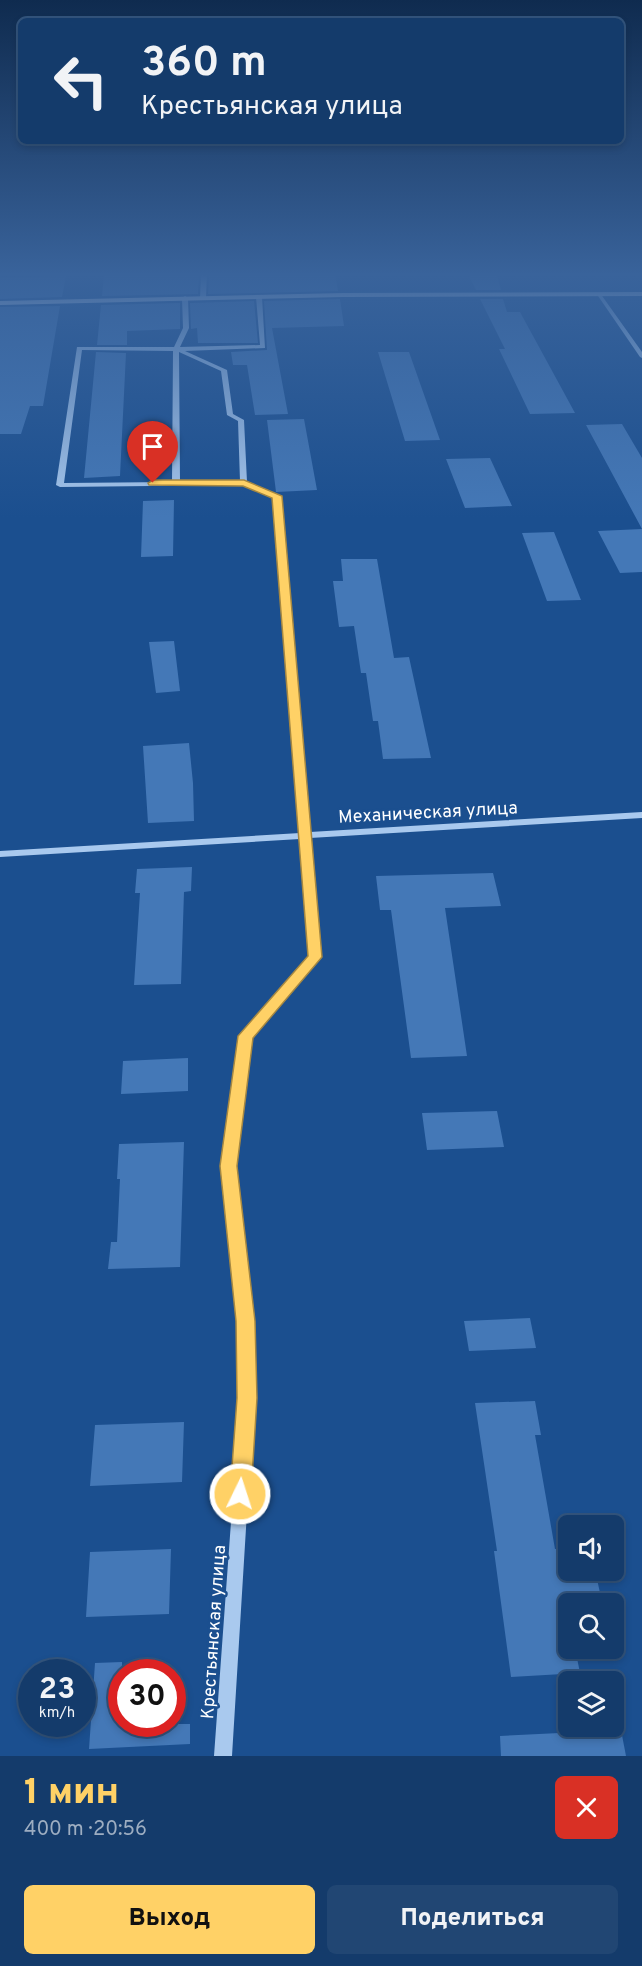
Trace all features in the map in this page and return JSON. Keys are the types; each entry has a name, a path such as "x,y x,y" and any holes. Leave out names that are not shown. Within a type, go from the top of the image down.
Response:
{"street":[{"name":"Крестьянская улица","path":"78,354 60,485 244,483 277,496 307,836 315,957 245,1036 229,1166 246,1321 247,1398 223,1756"},
{"path":"176,354 176,482"},
{"name":"Крестьянская улица","path":"187,354 224,370 230,414 241,420 244,483"},
{"name":"Механическая улица","path":"0,854 642,815"}],"building":[{"path":"0,354 52,354 43,406 30,406 21,434 0,434"},
{"path":"96,354 126,354 120,476 84,478"},
{"path":"231,354 277,354 288,414 255,415 247,365 233,365"},
{"path":"379,354 410,354 440,440 405,441"},
{"path":"501,354 543,354 575,413 530,414"},
{"path":"304,419 317,490 276,492 267,420"},
{"path":"622,424 642,458 642,529 586,425"},
{"path":"490,458 512,506 465,508 446,459"},
{"path":"174,500 173,556 141,557 143,501"},
{"path":"642,529 642,572 620,573 598,531"},
{"path":"554,532 581,600 547,601 522,533"},
{"path":"341,559 377,559 394,658 409,657 431,758 383,759 378,721 373,721 366,673 361,673 354,626 339,627 333,581 343,581"},
{"path":"174,641 180,691 156,693 149,642"},
{"path":"189,743 194,821 148,823 143,746"},
{"path":"192,867 191,891 184,892 181,984 134,985 140,893 135,893 137,869"},
{"path":"493,873 501,906 445,908 467,1056 411,1058 391,910 380,910 376,876"},
{"path":"188,1058 188,1091 121,1094 123,1061"},
{"path":"497,1111 504,1147 427,1150 422,1113"},
{"path":"184,1142 180,1267 108,1269 111,1242 117,1242 119,1144"},
{"path":"530,1318 536,1348 469,1351 464,1321"},
{"path":"535,1401 541,1435 535,1435 555,1549 558,1549 558,1581 597,1581 600,1593 558,1593 558,1659 577,1659 580,1671 558,1671 558,1674 511,1677 494,1551 497,1551 475,1403"},
{"path":"184,1422 182,1482 90,1486 95,1425"},
{"path":"171,1549 169,1614 86,1617 90,1552"},
{"path":"96,1663 108,1663 108,1737 186,1737 186,1724 190,1724 190,1744 89,1749 90,1737 96,1737"},
{"path":"558,1733 558,1737 622,1737 626,1756 501,1756 500,1736"}],"route":[{"path":"153,483 244,483 277,496 307,836 315,957 245,1036 229,1166 246,1321 247,1398 240,1494"}]}
